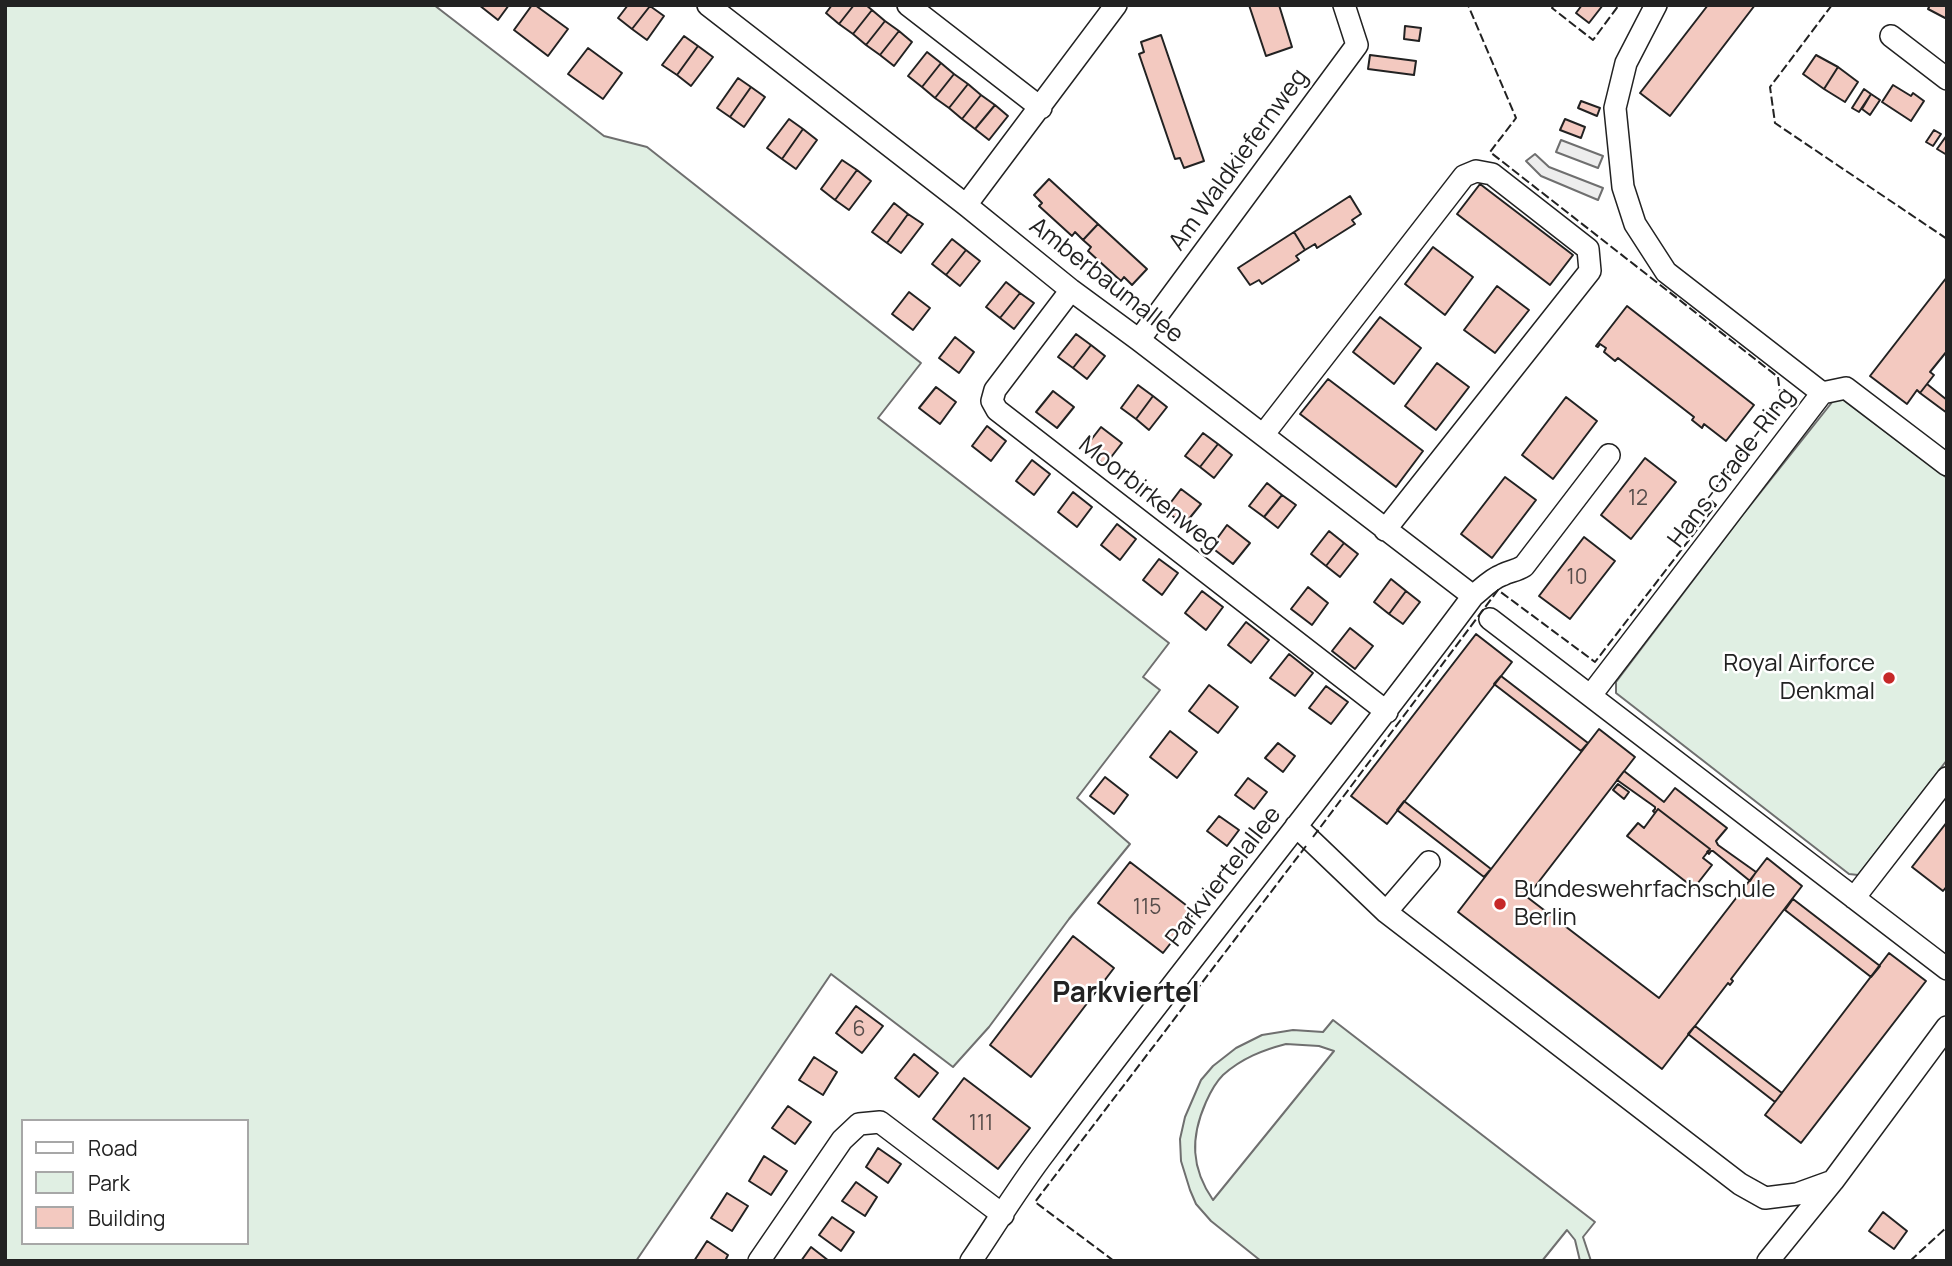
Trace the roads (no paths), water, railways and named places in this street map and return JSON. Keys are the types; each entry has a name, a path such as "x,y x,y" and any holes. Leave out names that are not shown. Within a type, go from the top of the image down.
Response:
{"street":[{"name":"Amberbaumallee","path":"708,5 1071,290 1473,596"},
{"path":"908,5 1041,108"},
{"path":"966,205 1116,5"},
{"name":"Am Waldkiefernweg","path":"1139,340 1357,45 1344,5"},
{"path":"1656,5 1626,63 1615,108 1623,187 1635,224 1666,272 1822,393"},
{"path":"1891,36 1947,79"},
{"path":"1263,435 1464,176 1476,171 1492,174 1588,249 1590,271 1385,530"},
{"name":"Moorbirkenweg","path":"1071,290 995,390 992,401 997,410 1387,712"},
{"name":"Hans-Grade-Ring","path":"1591,695 1822,393 1846,388 1947,465"},
{"name":"Parkviertelallee","path":"971,1261 1044,1153 1387,712 1473,596 1504,573 1516,572 1524,566 1609,455"},
{"path":"1490,618 1947,969"},
{"path":"1854,898 1947,778"},
{"path":"1296,826 1386,912 1740,1184 1765,1198 1797,1194 1833,1181"},
{"path":"1386,912 1429,862"},
{"path":"1768,1261 1833,1181 1947,1027"},
{"path":"759,1261 842,1140 859,1124 880,1122 1003,1215"}],"place":[{"name":"Royal Airforce Denkmal","path":"1889,678"},
{"name":"Bundeswehrfachschule Berlin","path":"1500,904"}],"district":[{"name":"Parkviertel","path":"1126,994"}]}
